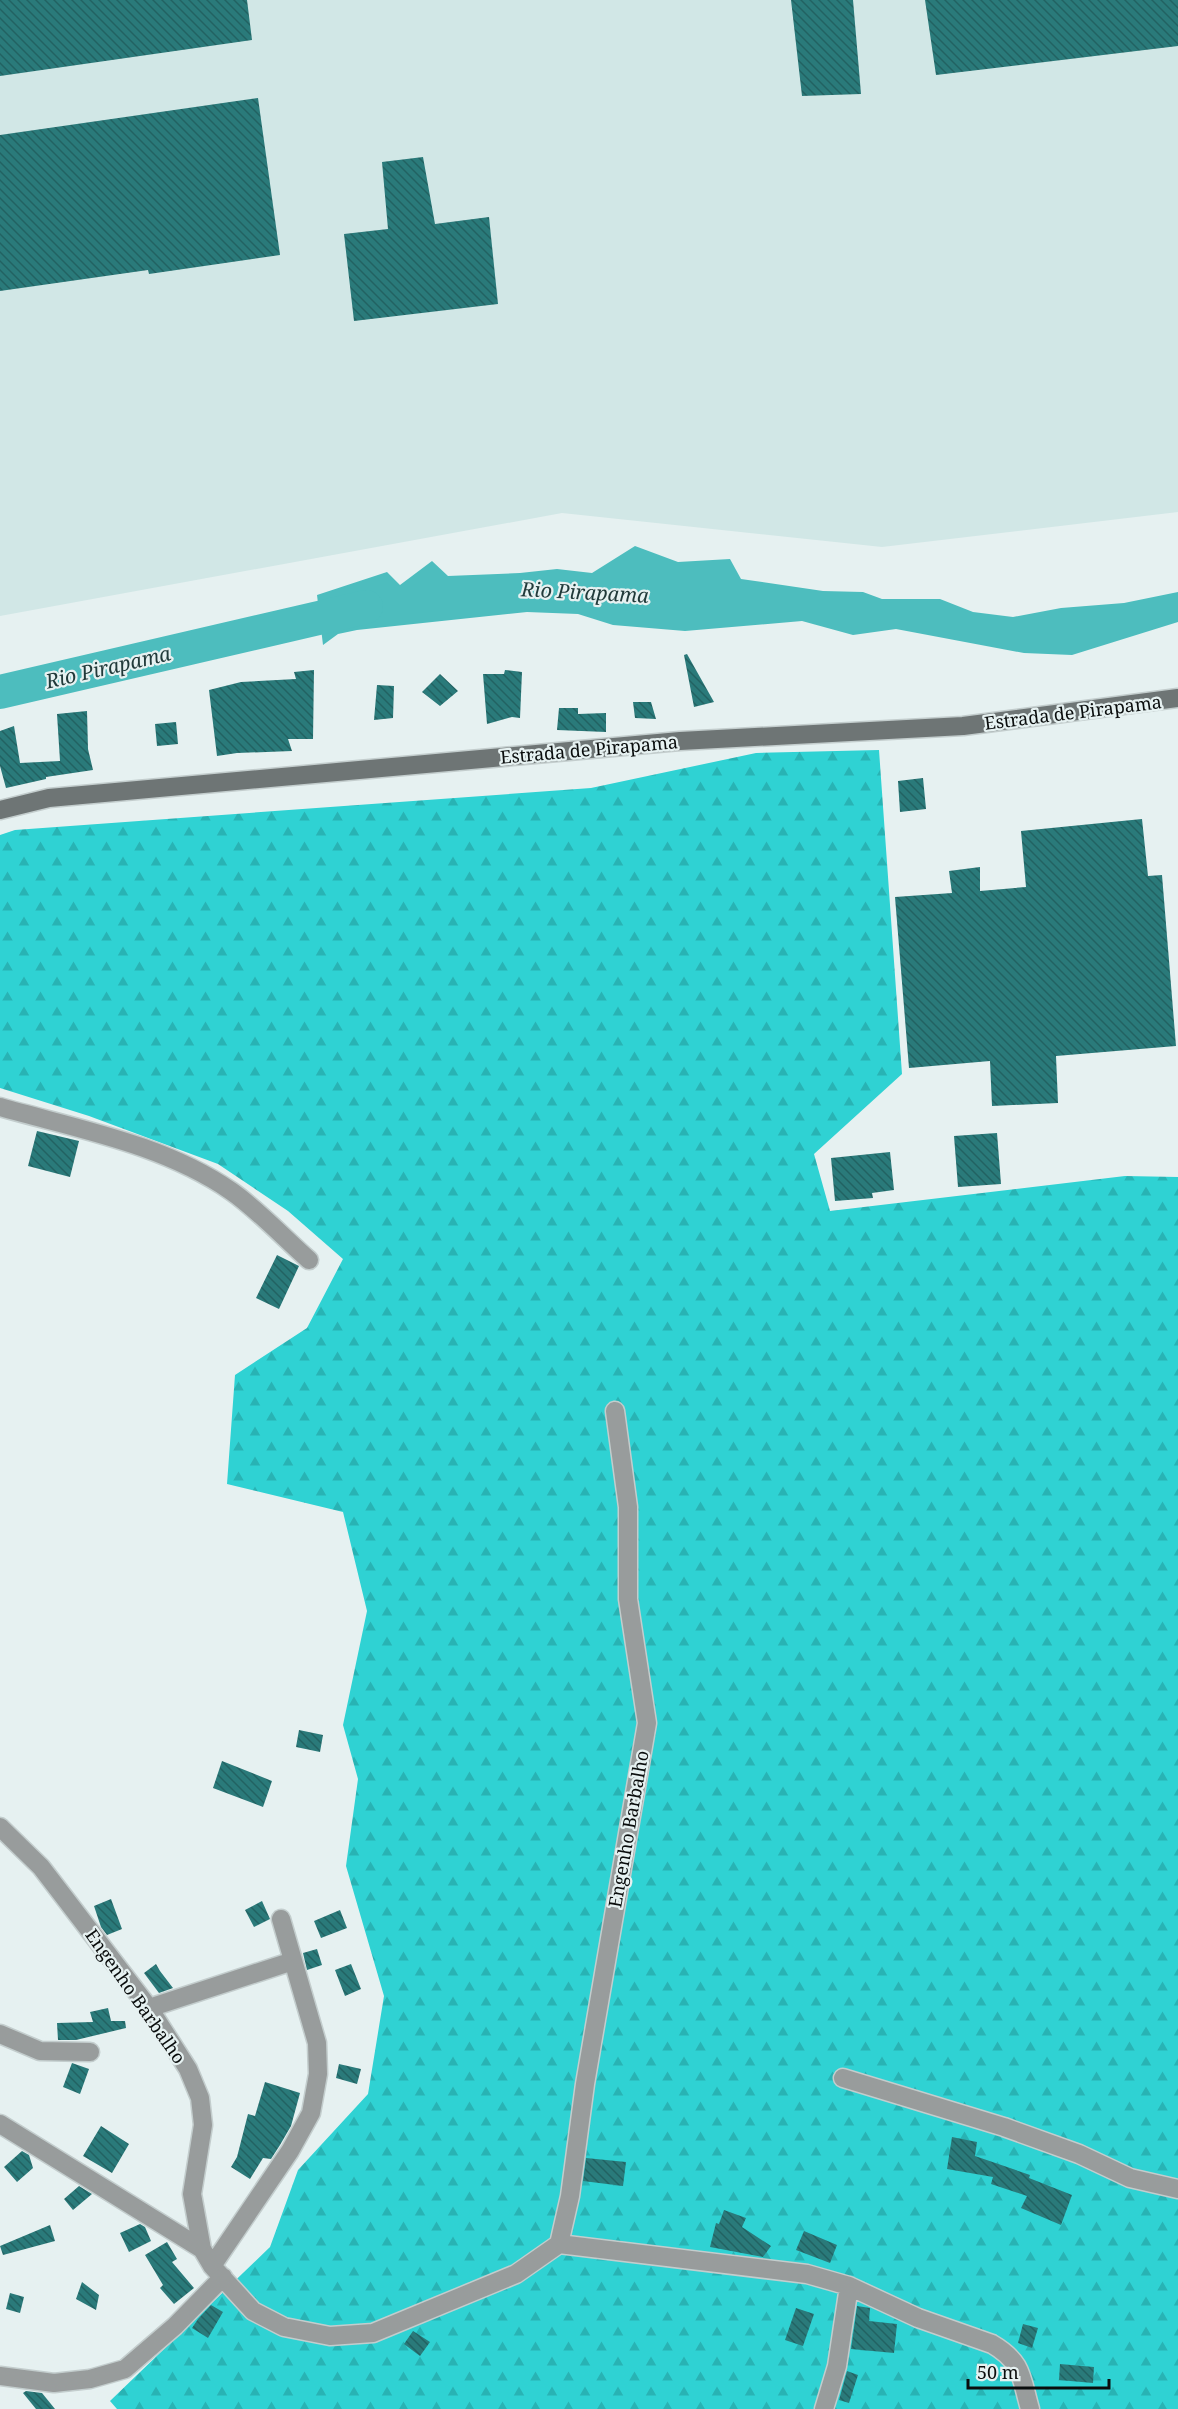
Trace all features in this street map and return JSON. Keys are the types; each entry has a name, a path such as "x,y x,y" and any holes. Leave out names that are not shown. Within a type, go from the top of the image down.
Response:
{"main road":[{"name":"Estrada de Pirapama","path":"0,810 60,797 668,742 963,726 1178,698"}],"street":[{"path":"0,1107 142,1148 185,1165 231,1191 309,1260"},
{"name":"Engenho Barbalho","path":"0,1827 41,1867 148,2008 188,2069 200,2098 203,2125 192,2194 202,2250 253,2311 284,2327 330,2336 373,2333 516,2274 559,2244 570,2196 585,2084 646,1723 628,1599 628,1507 615,1412"},
{"path":"0,2376 54,2383 90,2379 124,2369 175,2326 218,2271 311,2113 318,2074 317,2043 281,1919"},
{"path":"148,2008 293,1961"},
{"path":"0,2034 40,2051 90,2052"},
{"path":"843,2078 1004,2127 1078,2154 1130,2178 1178,2189"},
{"path":"0,2124 202,2250"},
{"path":"559,2244 807,2274 849,2286 918,2318 992,2344 1001,2350 1018,2367 1030,2409"},
{"path":"824,2409 837,2367 849,2286"}],"shaded area":[{"path":"0,0 1178,0 1178,512 882,547 562,513 0,616"}],"green space":[{"path":"879,750 902,1074 814,1154 830,1211 1125,1176 1178,1177 1178,2409 117,2409 110,2401 270,2247 298,2170 368,2094 384,1996 346,1866 358,1779 343,1725 367,1611 343,1512 227,1484 235,1375 307,1328 343,1259 288,1211 218,1164 89,1116 0,1088 0,835 15,830 591,788 756,753"}],"water":[{"path":"635,546 678,562 730,559 741,579 823,591 863,592 882,599 940,599 973,612 1013,617 1061,608 1124,603 1178,592 1178,622 1072,655 1024,653 896,629 853,635 802,621 685,631 613,625 578,614 527,612 357,630 338,634 323,645 317,595 387,572 400,585 432,561 448,576 557,569 592,573"}],"building":[{"path":"0,0 247,0 252,40 0,76"},
{"path":"791,0 853,0 861,94 802,96"},
{"path":"925,0 1178,0 1178,46 936,75"},
{"path":"258,98 280,255 149,274 148,270 0,291 0,135"},
{"path":"423,157 435,224 489,217 498,304 354,321 344,234 388,229 382,162"},
{"path":"687,654 714,702 694,707 684,655"},
{"path":"314,670 313,739 288,739 292,751 217,756 209,690 241,682 296,679 294,672"},
{"path":"505,670 522,672 520,718 512,717 487,724 483,674 504,674"},
{"path":"440,674 458,691 440,706 422,692"},
{"path":"377,685 394,686 393,718 374,720"},
{"path":"633,702 651,702 656,719 635,718"},
{"path":"559,708 578,708 578,714 606,713 606,732 557,730"},
{"path":"87,711 88,749 93,770 46,777 46,779 6,788 0,766 0,731 14,726 20,763 60,761 57,714"},
{"path":"176,722 178,744 157,746 155,724"},
{"path":"923,778 926,809 900,812 898,781"},
{"path":"1142,819 1148,876 1162,875 1176,1046 1056,1056 1058,1103 992,1106 990,1061 909,1068 895,897 952,893 949,871 980,867 980,891 1026,887 1021,831"},
{"path":"37,1131 79,1141 70,1177 28,1166"},
{"path":"997,1133 1001,1184 958,1187 954,1136"},
{"path":"890,1152 894,1190 872,1193 873,1198 835,1201 831,1158"},
{"path":"277,1255 299,1266 279,1309 256,1298"},
{"path":"299,1730 323,1735 320,1752 296,1747"},
{"path":"222,1761 272,1781 263,1807 213,1788"},
{"path":"111,1899 122,1929 107,1935 101,1927 94,1906"},
{"path":"262,1901 270,1919 254,1927 245,1910"},
{"path":"340,1910 347,1928 321,1938 314,1921"},
{"path":"317,1949 322,1965 307,1970 303,1953"},
{"path":"156,1964 173,1988 159,1993 144,1973"},
{"path":"351,1964 361,1989 345,1996 335,1970"},
{"path":"108,2008 111,2021 125,2021 126,2028 76,2040 58,2040 57,2023 93,2022 90,2012"},
{"path":"72,2063 89,2069 80,2094 63,2087"},
{"path":"339,2064 361,2069 357,2084 336,2078"},
{"path":"265,2082 300,2093 291,2126 280,2145 271,2159 263,2158 250,2179 231,2167 237,2157 248,2114 255,2116"},
{"path":"101,2126 129,2144 112,2173 83,2156"},
{"path":"952,2137 977,2142 975,2156 1030,2175 1029,2178 1072,2195 1061,2225 1021,2208 1027,2196 991,2184 993,2177 947,2169"},
{"path":"22,2151 29,2155 33,2168 17,2182 4,2167"},
{"path":"586,2158 626,2162 623,2186 583,2181"},
{"path":"79,2186 92,2194 73,2210 64,2199"},
{"path":"724,2210 746,2218 742,2227 771,2246 763,2257 710,2247 716,2223 719,2224"},
{"path":"140,2224 145,2227 151,2241 129,2252 120,2233"},
{"path":"50,2225 55,2241 3,2255 0,2246"},
{"path":"804,2231 837,2245 830,2263 796,2250"},
{"path":"167,2242 177,2259 172,2262 194,2288 174,2304 160,2288 163,2285 145,2255"},
{"path":"82,2282 99,2295 96,2310 76,2299"},
{"path":"10,2293 24,2297 20,2313 6,2309"},
{"path":"211,2305 223,2312 208,2338 192,2328"},
{"path":"857,2306 870,2308 869,2321 897,2324 894,2353 851,2349"},
{"path":"796,2308 814,2314 803,2346 785,2340"},
{"path":"1023,2324 1038,2328 1032,2348 1018,2343"},
{"path":"413,2331 430,2342 420,2356 404,2344"},
{"path":"1060,2364 1094,2367 1093,2383 1059,2380"},
{"path":"847,2371 858,2375 849,2403 839,2400"},
{"path":"26,2391 42,2393 55,2409 36,2409 23,2393"}],"waterway":[{"name":"Rio Pirapama","path":"0,692 366,607"}]}
